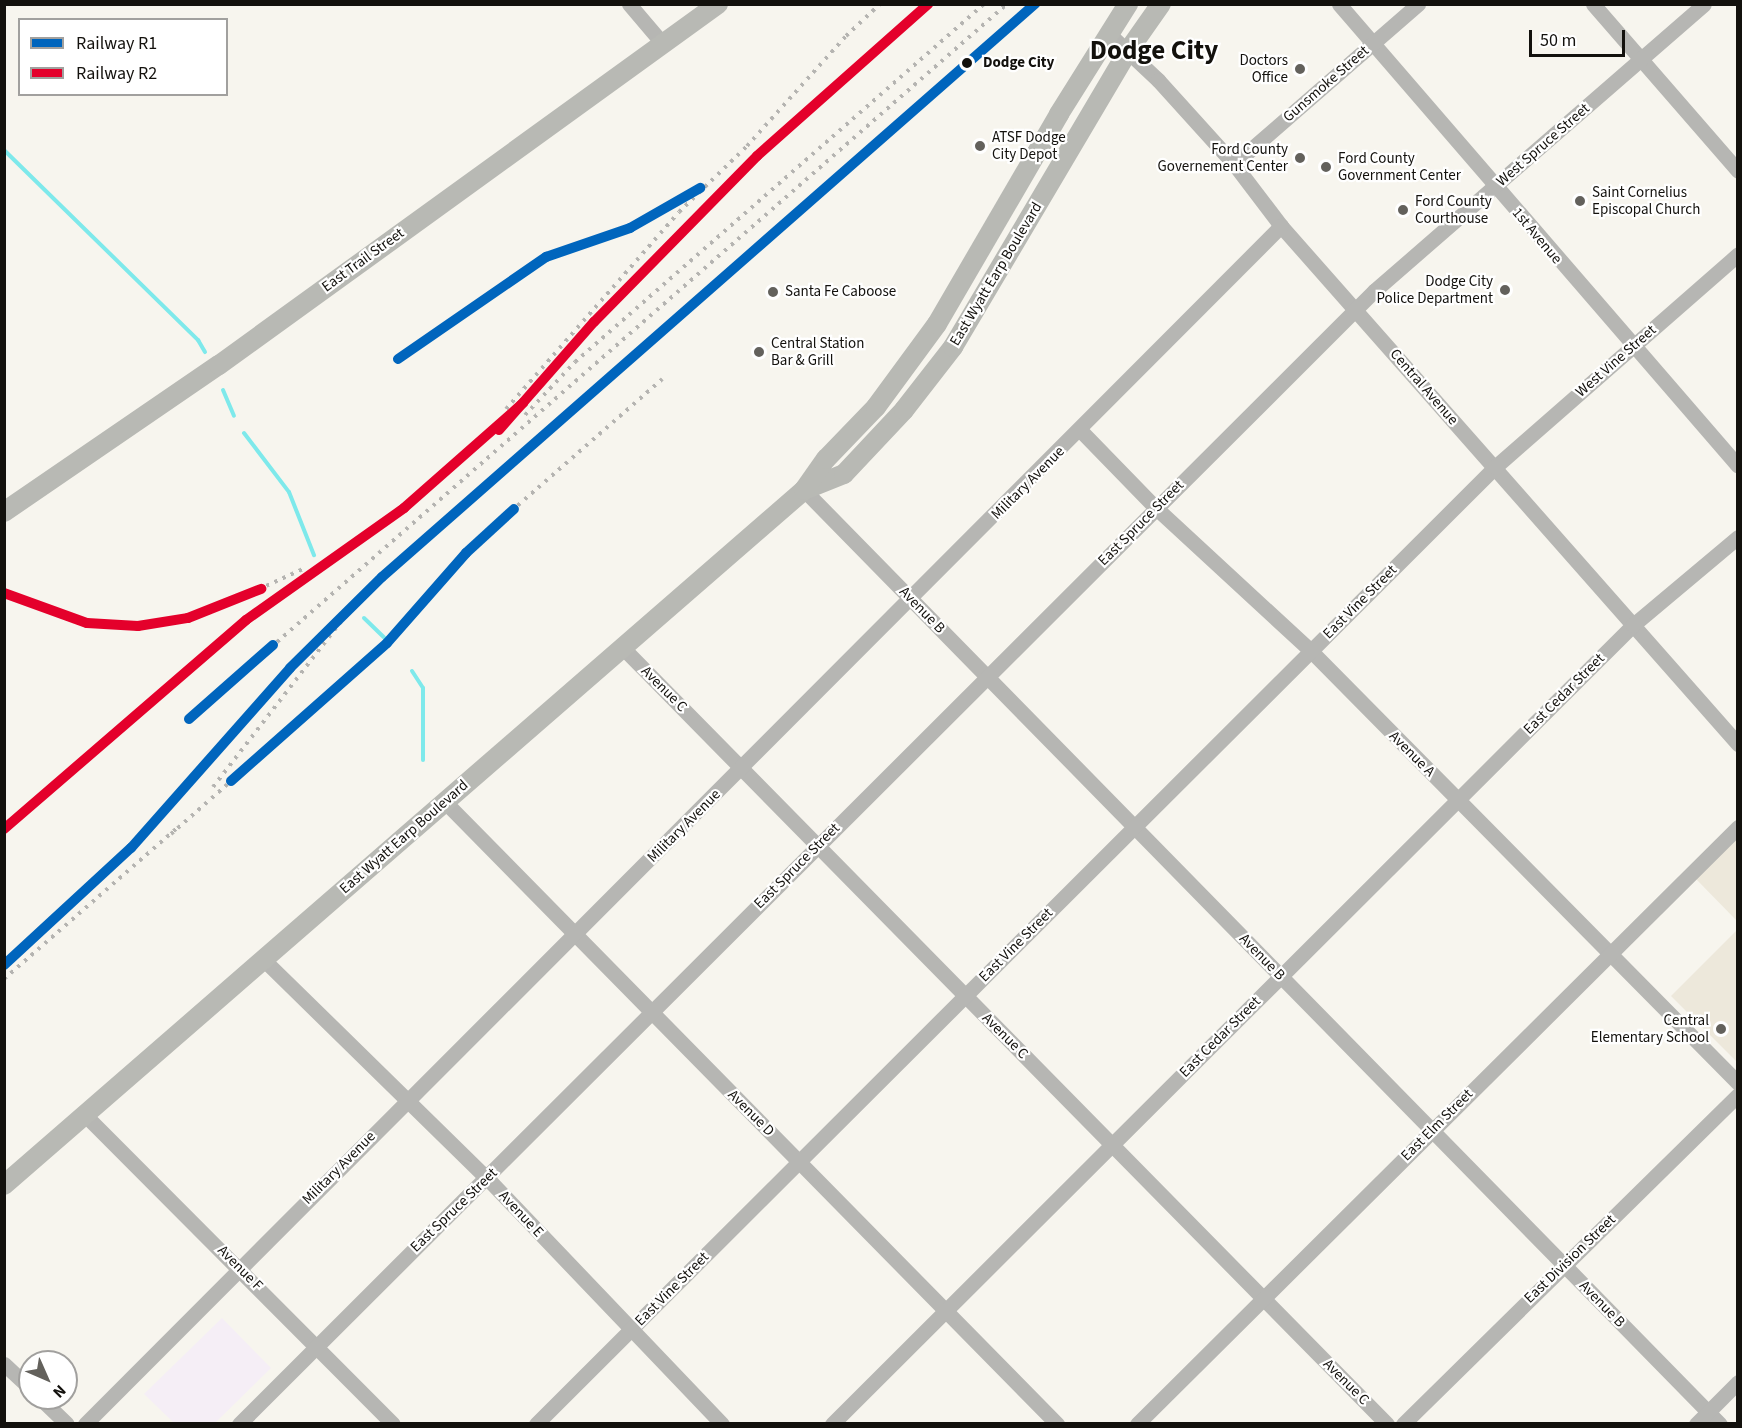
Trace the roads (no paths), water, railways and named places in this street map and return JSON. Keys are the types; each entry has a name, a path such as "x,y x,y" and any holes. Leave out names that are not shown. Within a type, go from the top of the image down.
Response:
{"main road":[{"name":"East Trail Street","path":"4,512 219,365 718,4"},
{"name":"East Wyatt Earp Boulevard","path":"4,1185 804,490 826,459 876,408 937,324 1108,33 1128,4"},
{"name":"East Wyatt Earp Boulevard","path":"804,490 844,474 904,410 953,347 1128,51 1161,4"}],"street":[{"path":"629,4 663,44"},
{"name":"1st Avenue","path":"1339,4 1632,347 1737,466"},
{"name":"Gunsmoke Street","path":"1234,164 1418,4"},
{"path":"1593,4 1737,171"},
{"name":"West Spruce Street","path":"1356,309 1704,4"},
{"name":"Central Avenue","path":"1108,33 1128,51 1234,164 1281,226 1737,744"},
{"name":"Military Avenue","path":"85,1424 408,1099 1081,431 1281,226"},
{"name":"West Vine Street","path":"1495,467 1737,254"},
{"name":"East Spruce Street","path":"239,1424 1356,309"},
{"name":"Avenue A","path":"1081,431 1156,508 1311,651 1737,1083"},
{"name":"East Vine Street","path":"536,1424 1495,467"},
{"name":"Avenue B","path":"804,490 1720,1424"},
{"name":"East Cedar Street","path":"832,1424 1633,625 1737,537"},
{"name":"Avenue C","path":"623,648 1387,1424"},
{"name":"Avenue D","path":"445,802 1057,1424"},
{"name":"East Elm Street","path":"1137,1424 1737,827"},
{"name":"Avenue E","path":"264,960 487,1178 722,1424"},
{"name":"East Division Street","path":"1402,1424 1737,1095"},
{"name":"Avenue F","path":"85,1115 317,1344 393,1424"},
{"path":"4,1364 18,1377"},
{"path":"1696,1424 1737,1382"},
{"path":"52,1410 67,1424"}],"waterway":[{"path":"4,150 198,340 205,352"},
{"path":"223,390 234,416"},
{"path":"244,433 289,492 314,555"},
{"path":"364,618 384,637"},
{"path":"412,671 423,688 423,760"}],"railway":[{"path":"506,409 679,212 747,146 846,36 880,4"},
{"path":"518,409 594,322 757,156 928,4"},
{"path":"525,415 575,362 984,4"},
{"path":"189,719 1007,4"},
{"path":"398,359 546,257 630,228 684,200"},
{"path":"171,834 374,655 484,535 662,379"},
{"path":"4,829 246,620 404,508 523,403"},
{"path":"4,593 87,623 138,626 209,612 303,569"},
{"path":"213,787 339,624 382,577"},
{"path":"4,979 177,828"}],"rail line":[{"name":"R2","path":"499,430 594,322 757,156 928,4"},
{"name":"R1","path":"4,965 131,848 290,668 382,577 1035,4"},
{"name":"R1","path":"398,359 546,257 630,228 700,188"},
{"name":"R2","path":"4,829 246,620 404,508 523,403"},
{"name":"R1","path":"231,781 387,643 466,553 514,509"},
{"name":"R2","path":"4,593 87,623 138,626 188,618 261,589"},
{"name":"R1","path":"189,719 273,645"}],"place":[{"name":"Dodge City","path":"967,63"},
{"name":"Doctors Office","path":"1300,69"},
{"name":"ATSF Dodge City Depot","path":"980,146"},
{"name":"Ford County Governement Center","path":"1300,158"},
{"name":"Ford County Government Center","path":"1326,167"},
{"name":"Saint Cornelius Episcopal Church","path":"1580,201"},
{"name":"Ford County Courthouse","path":"1403,210"},
{"name":"Dodge City Police Department","path":"1505,290"},
{"name":"Santa Fe Caboose","path":"773,292"},
{"name":"Central Station Bar & Grill","path":"759,352"},
{"name":"Central Elementary School","path":"1721,1029"}],"district":[{"name":"Dodge City","path":"1154,51"}]}
